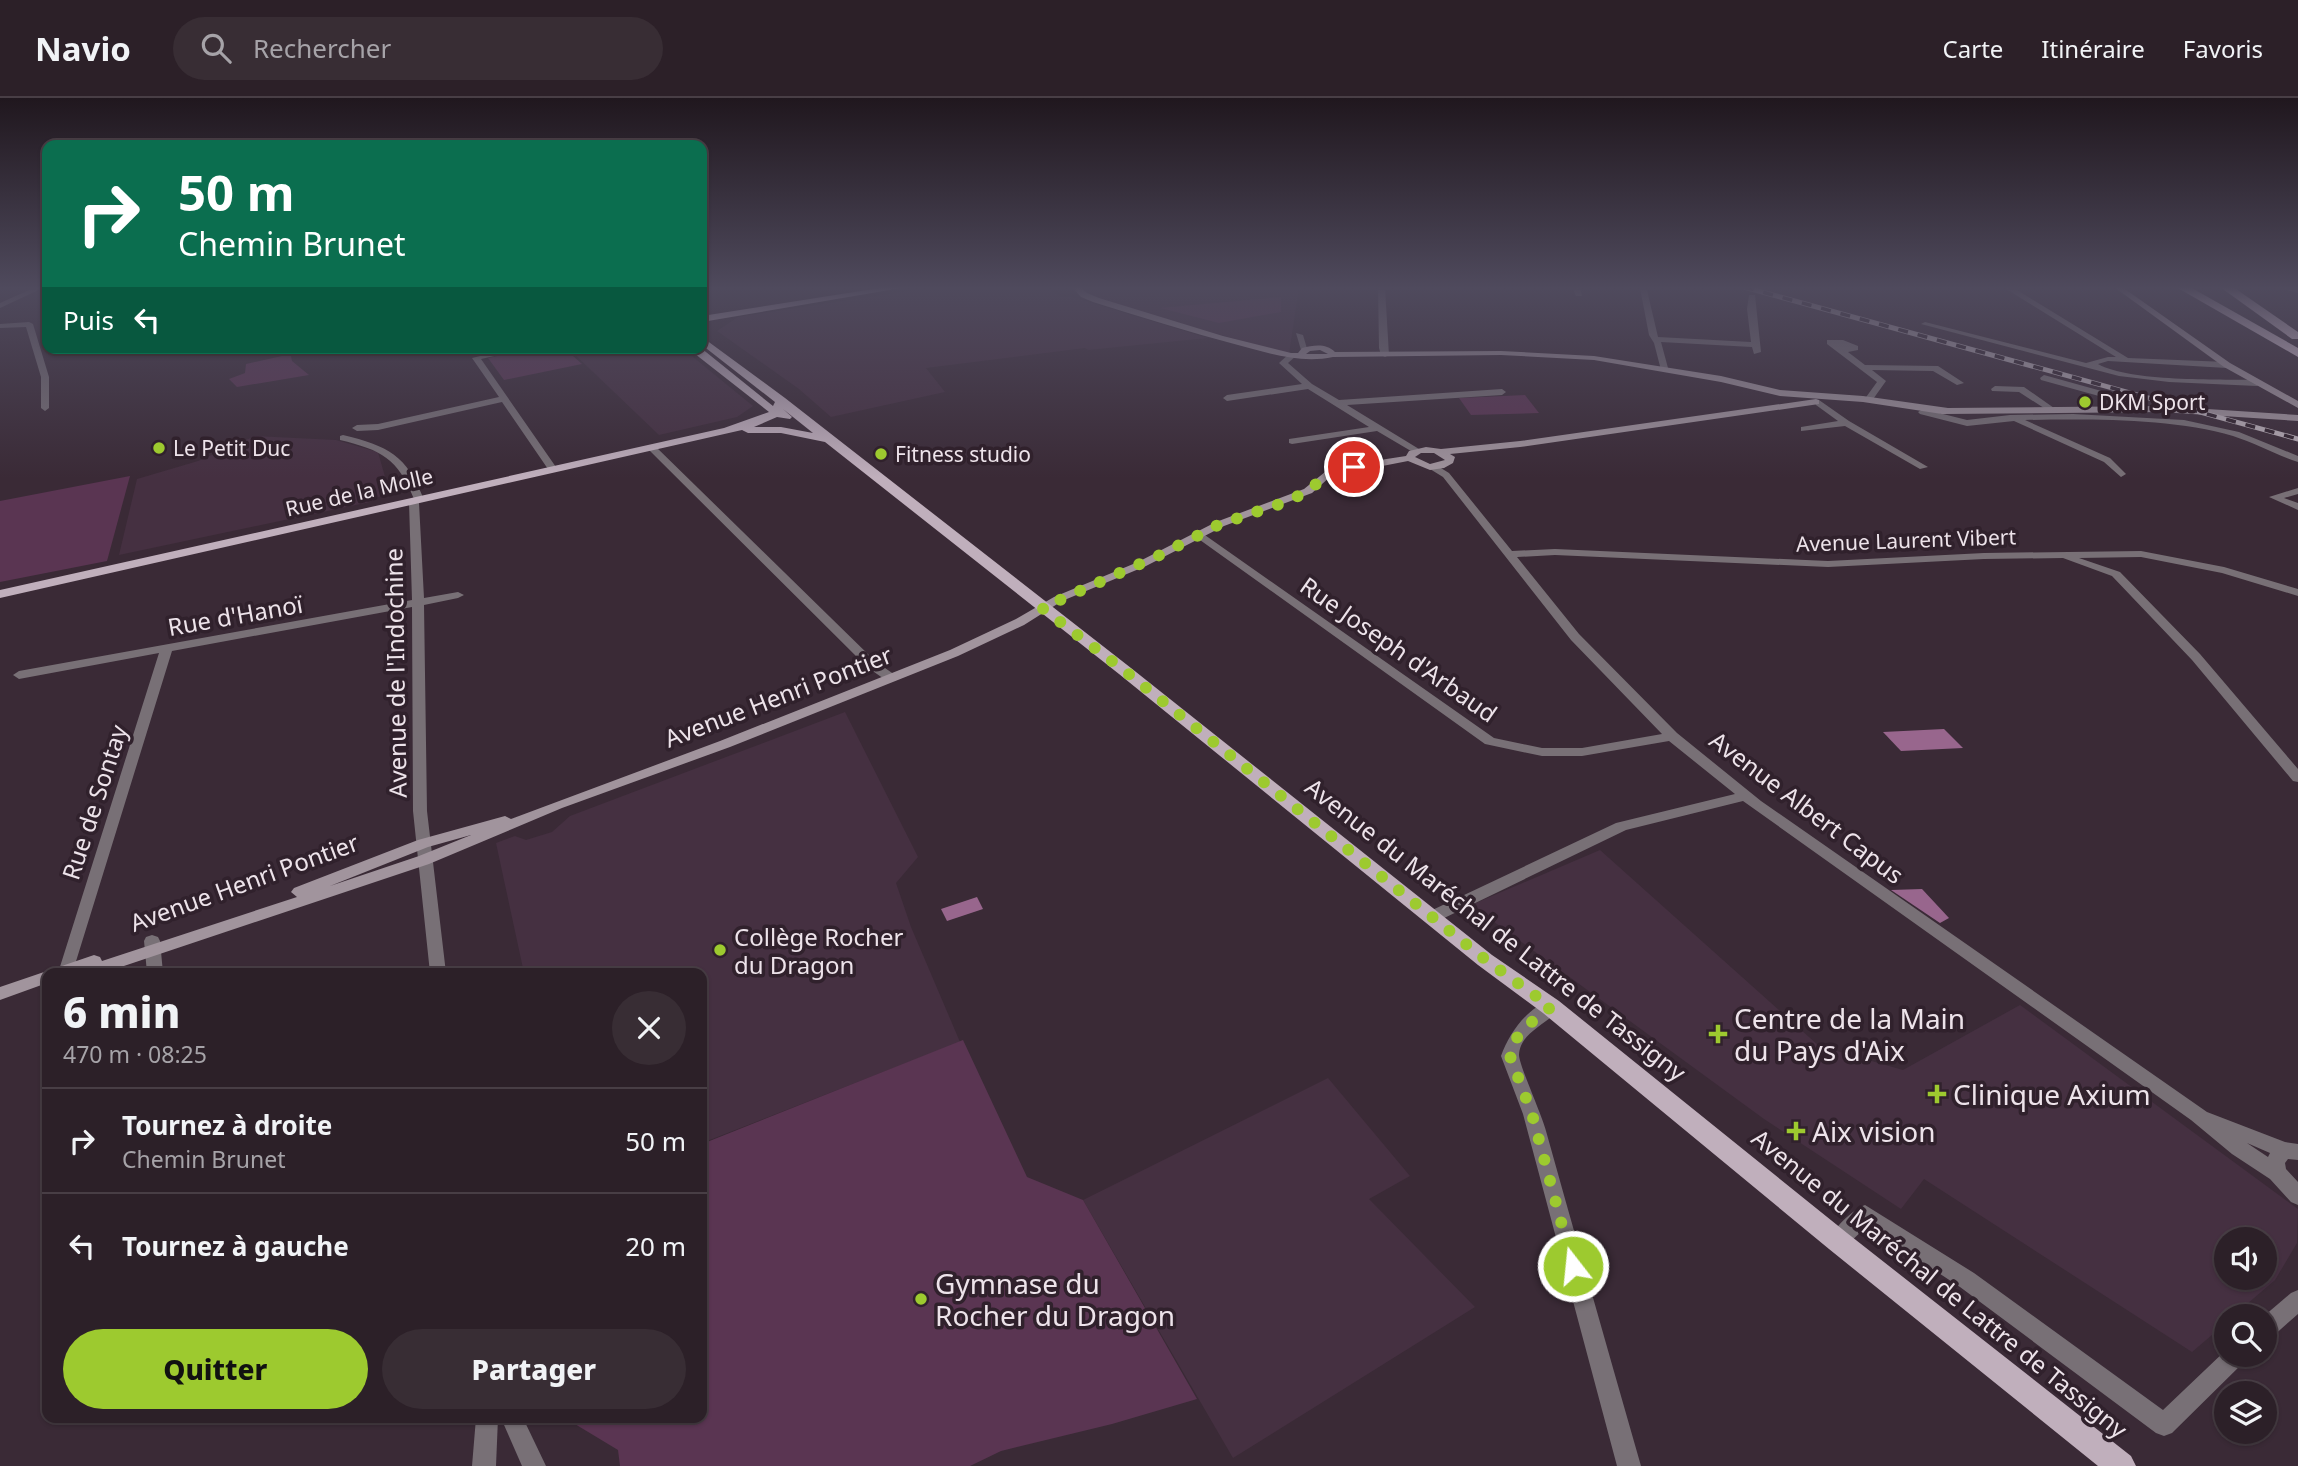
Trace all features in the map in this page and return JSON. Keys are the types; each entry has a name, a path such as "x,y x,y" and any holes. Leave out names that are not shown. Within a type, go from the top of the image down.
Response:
{"main road":[{"name":"Avenue du Maréchal de Lattre de Tassigny","path":"717,351 1125,671 1432,917 1551,1007 1838,1241 2121,1466"},
{"name":"Avenue du Maréchal de Lattre de Tassigny","path":"702,354 776,413 833,441"},
{"path":"776,413 781,400"},
{"name":"Rue de la Molle","path":"0,594 727,431 776,413"},
{"name":"Rue de la Molle","path":"727,431 781,430 833,441"}],"street":[{"path":"38,351 46,377 45,408"},
{"path":"1275,351 1300,353 1318,360 1333,355 1529,354 1594,358 1664,368 1818,402 1846,423 1923,467"},
{"path":"1384,351 1385,355"},
{"path":"1659,351 1664,368"},
{"path":"1844,351 1882,381 1873,403"},
{"path":"2027,351 2124,375 2257,383"},
{"path":"2111,351 2126,360"},
{"path":"2207,351 2257,383 2298,405"},
{"path":"1300,353 1283,363 1309,386 1397,439 1413,457 1445,462 1520,444 1818,402 1873,403 1967,423 2010,418 2101,457 2121,474"},
{"path":"496,354 475,358 553,470"},
{"path":"2099,370 2091,362 2126,360 2227,365"},
{"path":"1866,367 1935,368 1960,383"},
{"path":"2044,378 2120,399 2137,409"},
{"path":"1227,398 1309,386"},
{"path":"1995,389 2021,389 2050,408"},
{"path":"1336,402 1502,392"},
{"path":"1704,416 1746,407 1763,396 1779,393 1948,411"},
{"path":"357,428 378,427 503,399"},
{"path":"1923,412 2050,408 2137,409 2298,418"},
{"path":"1962,410 1977,417 2166,420 2221,430 2298,459"},
{"path":"1804,429 1846,423"},
{"path":"1292,441 1378,428"},
{"path":"342,438 377,446 395,456 414,486 416,501"},
{"path":"651,447 871,664 891,678"},
{"name":"Avenue Henri Pontier","path":"75,968 152,945 527,817 725,744 954,653 1020,622 1042,608 1198,535 1249,512 1286,502 1308,491 1328,474 1413,457"},
{"name":"Avenue Albert Capus","path":"1413,457 1433,467 1445,462 1575,637 1672,736 1745,796 2277,1173 2298,1196"},
{"path":"2298,491 2274,498 2298,507"},
{"name":"Avenue de l'Indochine","path":"416,501 423,852 437,968"},
{"name":"Rue Joseph d'Arbaud","path":"1198,535 1490,741 1542,752 1582,752 1672,736"},
{"name":"Avenue Laurent Vibert","path":"1511,554 1555,552 1828,564 2058,554 2141,554 2224,570 2298,593"},
{"path":"2058,554 2116,575 2196,657 2298,778"},
{"path":"2116,575 2141,554"},
{"name":"Rue d'Hanoï","path":"19,675 458,595"},
{"name":"Rue de Sontay","path":"63,968 167,648"},
{"path":"1432,917 1621,826 1745,796"},
{"path":"152,945 155,968"},
{"name":"Avenue Henri Pontier","path":"95,968 152,945"},
{"path":"0,994 42,979"},
{"path":"0,1002 42,987"},
{"path":"1551,1007 1528,1025 1515,1040 1510,1056 1532,1114 1629,1466"},
{"name":"Avenue Albert Capus","path":"2198,1115 2291,1151"},
{"path":"2277,1173 2276,1161 2291,1151"},
{"path":"1838,1241 1864,1214 1966,1280 2164,1425 2224,1367"},
{"path":"2277,1319 2298,1300"},
{"path":"484,1466 487,1423"},
{"path":"514,1423 534,1466"}],"shaded area":[{"path":"745,351 1062,351 926,368 945,392 831,417 799,389"},
{"path":"507,354 571,354 582,364 504,380 488,358"},
{"path":"574,354 689,354 753,406 737,417 659,435"},
{"path":"291,356 292,361 309,375 237,387 229,379 245,373 246,364"},
{"path":"1525,395 1539,413 1471,415 1459,398"},
{"path":"255,436 336,440 378,452 389,491 370,502 119,555 137,479 198,461"},
{"path":"130,476 107,561 0,582 0,501"},
{"name":"Collège Rocher du Dragon","path":"845,712 918,857 896,883 911,927 960,1042 707,1141 707,968 523,968 496,843 515,836 526,840 552,832 570,816"},
{"path":"1944,729 1963,748 1901,751 1883,732"},
{"name":"Clinique Axium","path":"1600,850 1819,1046 1903,1070 2020,1005 2298,1209 2297,1243 2277,1277 2277,1227 2214,1227 2214,1290 2263,1290 2247,1304 2214,1304 2214,1333 2192,1352 1924,1179 1901,1209 1764,1119 1471,905"},
{"path":"1922,889 1949,918 1940,923 1891,890"},
{"path":"977,897 983,909 947,921 941,909"},
{"name":"Gymnase du Rocher du Dragon","path":"963,1040 1027,1177 1083,1200 1197,1399 1112,1424 1001,1451 970,1466 620,1466 618,1450 573,1423 707,1423 707,1142"},
{"path":"1328,1078 1410,1176 1369,1199 1475,1307 1233,1458 1083,1200"}],"railway":[{"path":"1977,351 2298,439"}],"place":[{"name":"DKM Sport","path":"2085,402"},
{"name":"Le Petit Duc","path":"159,448"},
{"name":"Fitness studio","path":"881,454"},
{"name":"Collège Rocher du Dragon","path":"720,950"},
{"name":"Centre de la Main du Pays d'Aix","path":"1718,1034"},
{"name":"Clinique Axium","path":"1937,1094"},
{"name":"Aix vision","path":"1796,1131"},
{"name":"Gymnase du Rocher du Dragon","path":"921,1299"}],"route":[{"path":"1354,467 1328,474 1308,491 1286,502 1249,512 1220,524 1142,564 1042,608 1125,671 1486,960 1551,1007 1528,1025 1515,1040 1510,1056 1532,1114 1573,1266"}]}
